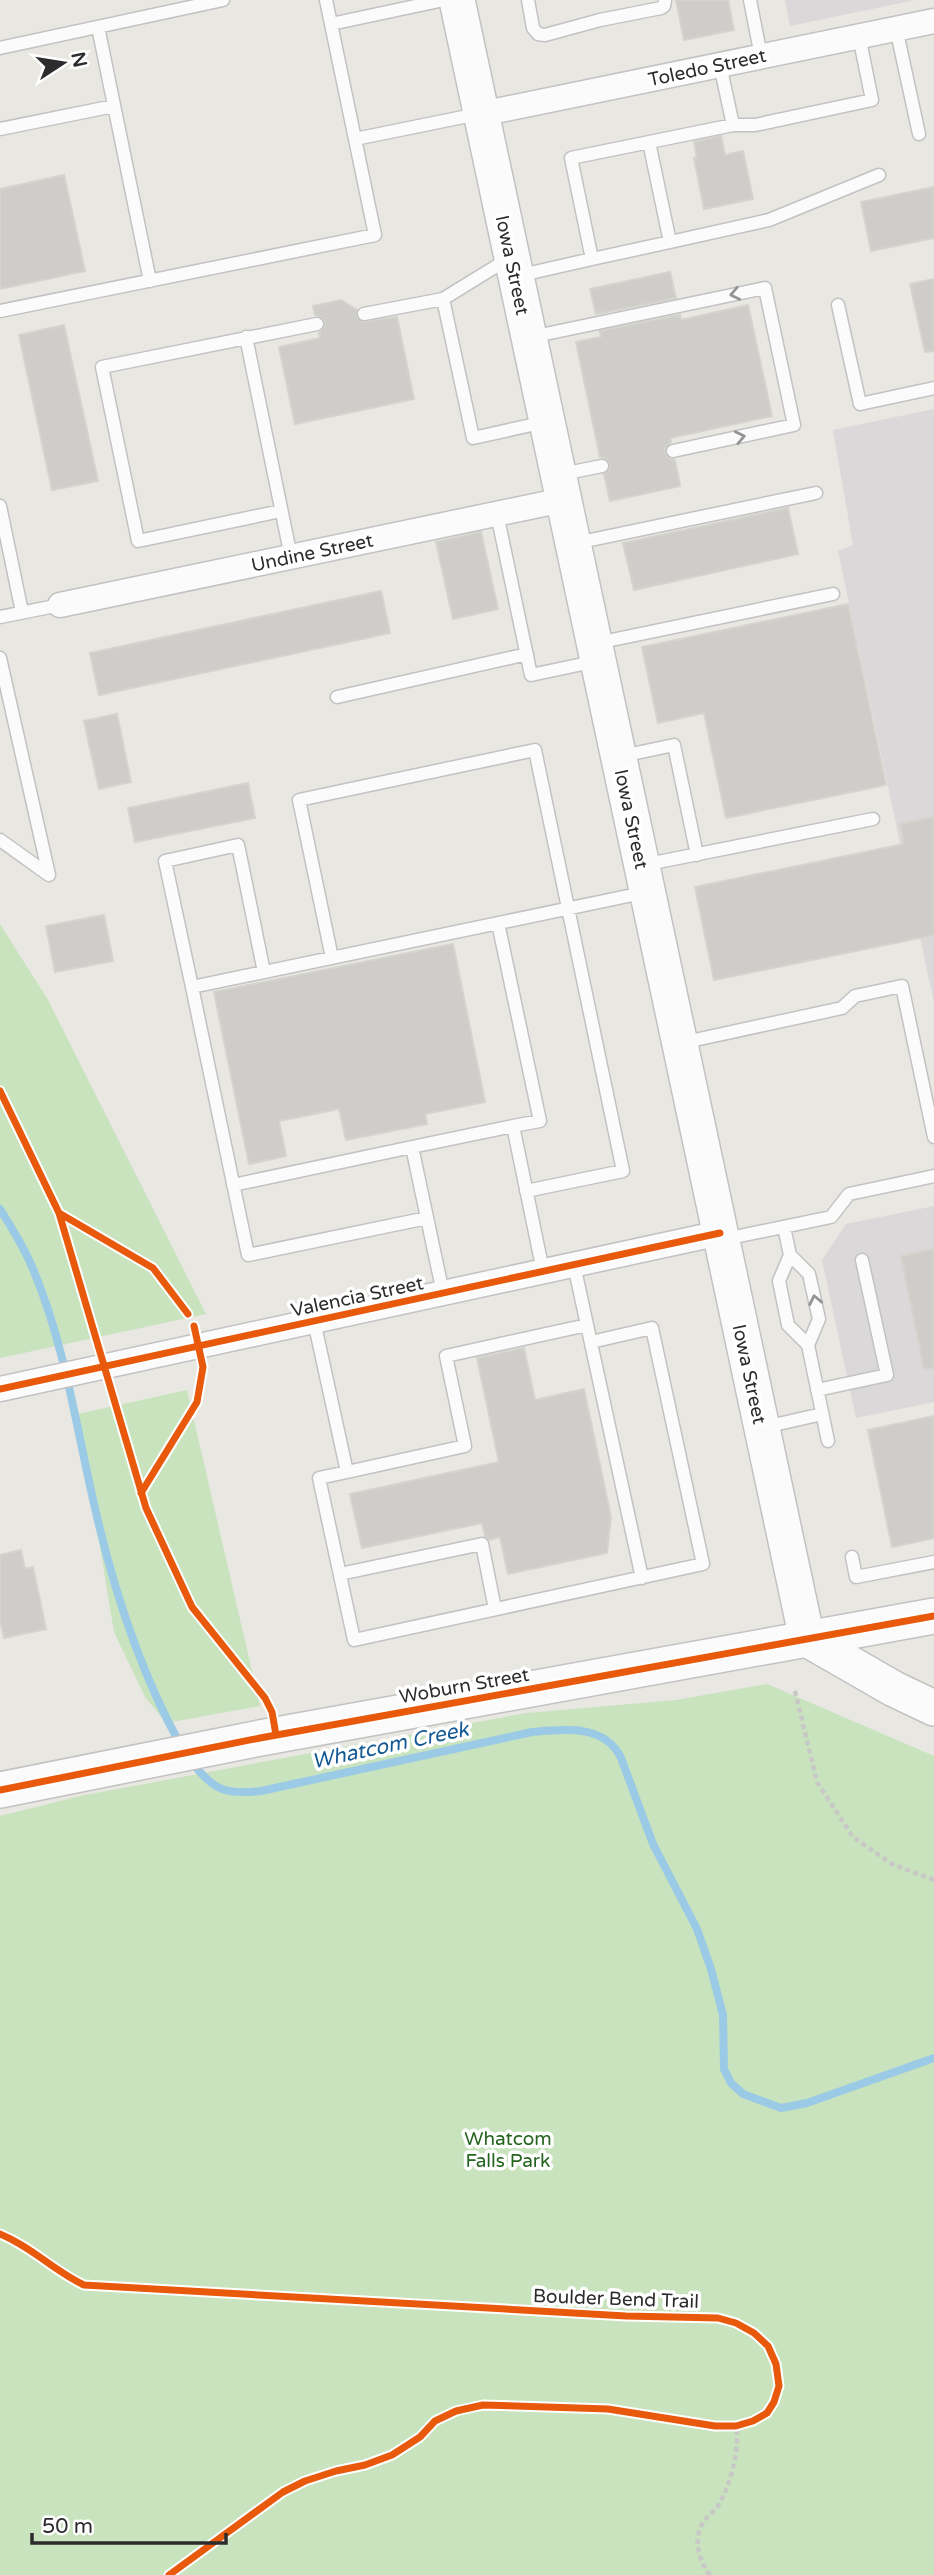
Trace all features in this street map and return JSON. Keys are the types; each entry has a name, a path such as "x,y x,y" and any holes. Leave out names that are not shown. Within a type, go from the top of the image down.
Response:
{"main road":[{"name":"Iowa Street","path":"457,0 807,1639"},
{"name":"Woburn Street","path":"0,1790 260,1738 934,1616"},
{"path":"807,1639 894,1689 934,1708"}],"street":[{"name":"Toledo Street","path":"481,114 934,21"},
{"name":"Undine Street","path":"60,605 497,513 561,487"},
{"name":"Valencia Street","path":"0,1389 543,1271 721,1236"}],"lane":[{"path":"0,48 223,0"},
{"path":"0,311 376,235 326,0"},
{"path":"331,24 444,0"},
{"path":"528,0 533,28 538,34 545,35 600,20 661,8 665,0"},
{"path":"750,0 761,56"},
{"path":"98,27 150,281"},
{"path":"896,28 919,134"},
{"path":"592,259 571,158 733,125 755,125 872,100 859,36"},
{"path":"720,65 733,125"},
{"path":"0,129 114,106"},
{"path":"355,139 481,114"},
{"path":"649,142 670,242"},
{"path":"364,314 443,299 513,266 592,259 769,220 879,175"},
{"path":"529,338 765,288 794,425 673,451"},
{"path":"443,299 473,438 547,422"},
{"path":"838,305 860,404 934,388"},
{"path":"281,511 138,541 102,367 317,324"},
{"path":"246,337 291,557"},
{"path":"561,487 602,466"},
{"path":"573,544 816,493"},
{"path":"0,506 22,612"},
{"path":"497,513 531,675 596,652 834,594"},
{"path":"0,617 60,605"},
{"path":"337,697 527,654"},
{"path":"0,658 49,875 0,840"},
{"path":"618,757 674,745 697,855"},
{"path":"332,958 299,800 535,751 623,1171 526,1191"},
{"path":"192,987 568,908 697,855 873,819"},
{"path":"264,972 238,845 165,860 248,1255 427,1218"},
{"path":"233,1185 540,1121 498,923"},
{"path":"680,1044 842,1008 855,996 902,986 934,1137"},
{"path":"513,1126 543,1271"},
{"path":"412,1147 443,1293"},
{"path":"721,1236 831,1217 849,1194 934,1175"},
{"path":"784,1227 790,1255 809,1274 819,1319 808,1345"},
{"path":"790,1255 779,1281 788,1325 808,1345 828,1441"},
{"path":"817,1390 887,1374 862,1259"},
{"path":"574,1265 642,1578"},
{"path":"314,1321 347,1472"},
{"path":"587,1325 446,1356 465,1446 319,1478 354,1640 703,1564 652,1328 591,1342"},
{"path":"761,1427 822,1414"},
{"path":"340,1574 482,1545 495,1609"},
{"path":"852,1557 856,1577 934,1562"}],"path":[{"path":"795,1691 817,1782 853,1837 892,1864 934,1880"},
{"path":"725,2426 744,2423"},
{"path":"710,2575 703,2567 698,2548 699,2528 718,2507 724,2495 738,2451 736,2426"}],"shaded area":[{"path":"785,0 915,0 790,26"},
{"path":"934,409 934,1003 838,551 853,545 833,430"},
{"path":"934,1206 934,1402 856,1418 822,1260 846,1224"}],"green space":[{"path":"0,924 48,1000 206,1314 0,1358"},
{"path":"187,1390 260,1706 166,1723 145,1697 114,1632 78,1414"},
{"name":"Whatcom Falls Park","path":"767,1684 934,1756 934,2575 0,2575 0,1816 80,1796 526,1713 676,1700"}],"building":[{"path":"676,0 728,0 734,30 684,40"},
{"path":"721,136 725,155 743,151 753,199 704,209 694,158 697,157 694,142"},
{"path":"64,175 85,271 0,289 0,189"},
{"path":"934,187 934,238 871,251 861,202"},
{"path":"670,272 676,298 596,314 590,289"},
{"path":"934,279 934,351 925,352 910,284"},
{"path":"341,300 357,310 356,316 362,322 397,317 414,399 295,424 279,347 320,338 319,333 325,327 325,322 315,315 313,306"},
{"path":"748,305 772,416 670,438 671,442 665,448 665,453 675,460 680,486 610,501 604,474 610,469 610,464 600,457 576,342 601,337 600,331 680,315 681,320"},
{"path":"64,325 98,481 52,490 19,335"},
{"path":"788,508 798,554 634,590 623,543"},
{"path":"481,532 498,609 453,619 436,542"},
{"path":"381,591 390,633 99,695 90,653"},
{"path":"848,604 886,785 726,818 704,713 658,723 642,647"},
{"path":"117,714 131,782 99,789 84,721"},
{"path":"248,783 255,818 135,842 128,808"},
{"path":"934,817 934,935 714,980 695,887 904,844 900,824"},
{"path":"104,915 113,961 55,972 46,926"},
{"path":"453,944 485,1102 425,1114 427,1124 346,1140 339,1109 279,1121 286,1156 249,1164 214,992"},
{"path":"934,1249 934,1368 924,1369 901,1256"},
{"path":"524,1348 535,1400 584,1389 611,1517 607,1553 508,1574 500,1537 489,1540 485,1536 482,1523 362,1548 350,1494 499,1462 477,1358"},
{"path":"934,1416 934,1538 892,1547 868,1430"},
{"path":"21,1550 25,1569 33,1567 46,1629 4,1638 0,1620 0,1555"}],"waterway":[{"name":"Whatcom Creek","path":"0,1209 28,1257 46,1304 64,1365 113,1578 142,1663 180,1744"},
{"name":"Whatcom Creek","path":"191,1761 206,1778 220,1788 248,1792 532,1732 570,1730 594,1734 605,1739 621,1758 653,1844 697,1929 723,2015 724,2069 731,2083 743,2094 781,2108 807,2103 934,2058"}],"cycle path":[{"path":"0,1091 59,1213 146,1508 192,1607 265,1698 272,1712 276,1735"},
{"path":"59,1213 153,1268 188,1314"},
{"path":"0,1389 720,1233"},
{"path":"141,1493 197,1402 203,1367 194,1326"},
{"path":"0,1790 260,1738 934,1616"},
{"name":"Boulder Bend Trail","path":"0,2234 84,2285 626,2316 718,2318 736,2323 754,2333 768,2346 776,2364 779,2386 767,2413 736,2426 715,2426 608,2409 483,2405 456,2411 435,2421 420,2437 392,2455 305,2481 283,2492 169,2575"}]}
